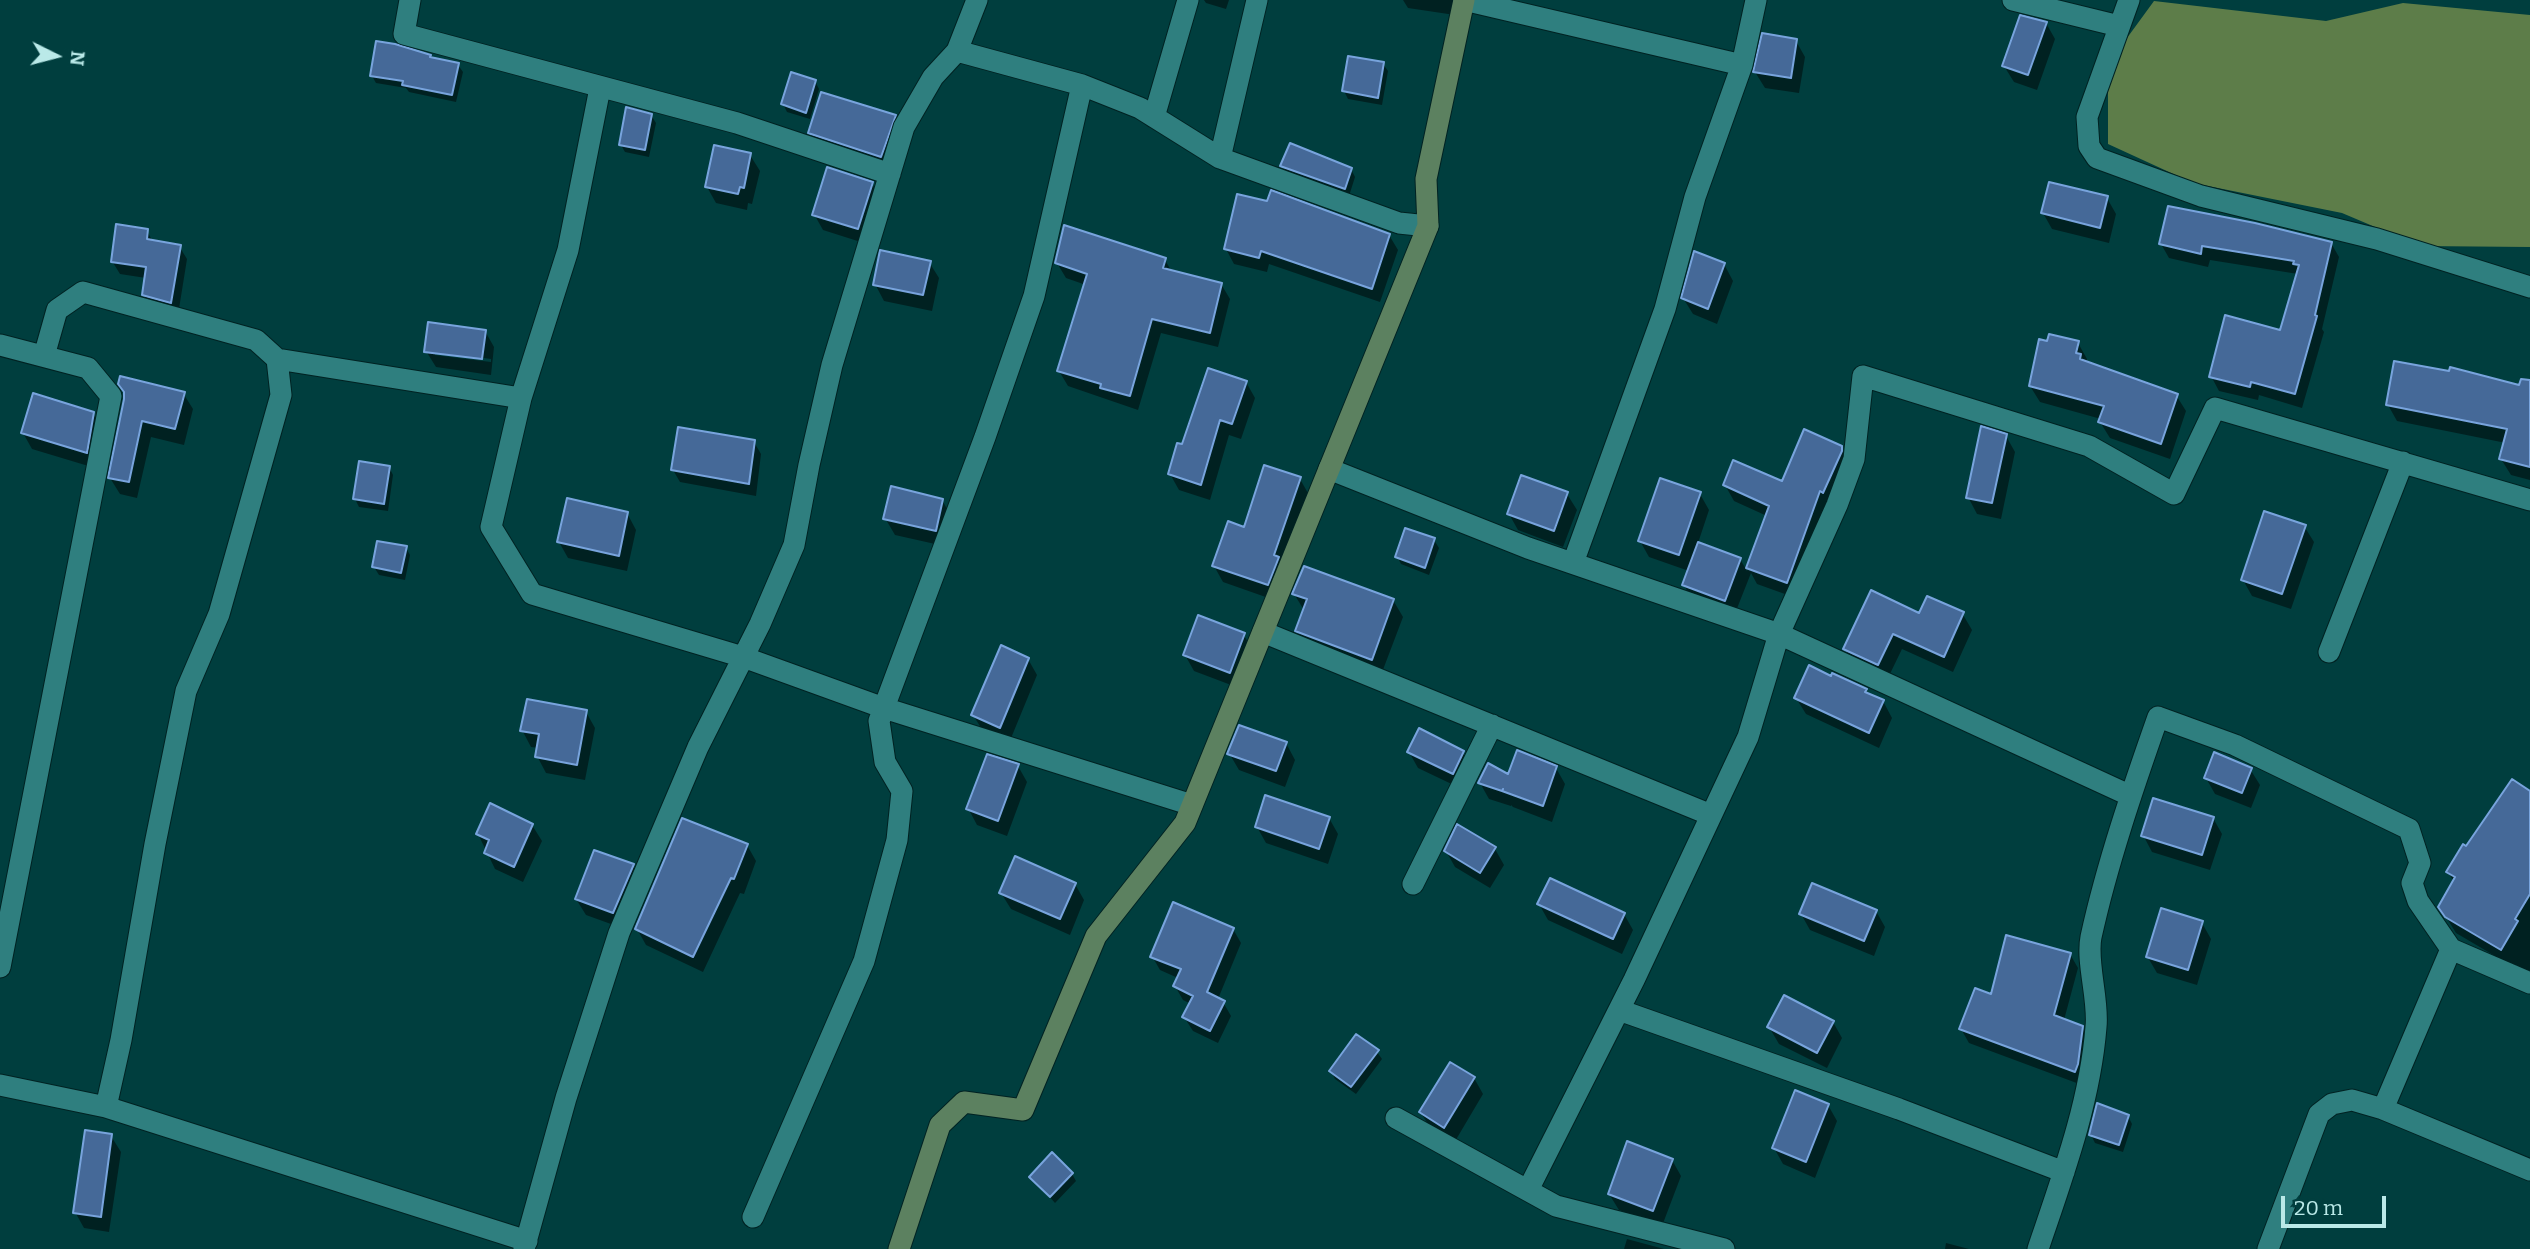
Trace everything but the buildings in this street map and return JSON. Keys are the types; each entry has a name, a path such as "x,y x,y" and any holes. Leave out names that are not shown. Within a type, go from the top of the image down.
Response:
{"street":[{"path":"410,0 404,34 737,123 890,174"},
{"path":"0,1085 106,1107 526,1245 566,1098 620,933 698,747 794,545 808,465 832,365 904,127 933,77 957,51 977,0"},
{"path":"1154,117 1188,0"},
{"path":"1220,158 1257,0"},
{"path":"899,1249 940,1125 964,1102 1023,1110 1096,936 1185,823 1428,226 1426,179 1464,0 1742,65"},
{"path":"1573,563 1665,309 1695,197 1742,65 1756,0"},
{"path":"2013,0 2119,26"},
{"path":"2129,0 2087,117 2089,146 2097,158 2201,196 2377,239 2530,287"},
{"path":"957,51 1082,85 1140,108 1220,158 1399,223 1428,226"},
{"path":"753,1217 864,961 897,840 902,791 885,762 879,721 1034,296 1082,85"},
{"path":"600,88 568,250 521,398 491,527 532,594 743,657 884,708 1192,805"},
{"path":"44,356 57,310 83,292 256,340 277,359 521,398"},
{"path":"0,345 88,369 111,396 0,967"},
{"path":"106,1107 186,691 219,614 281,395 277,359"},
{"path":"1528,1191 1619,1010 1748,737 1779,634 1838,505 1854,459 1863,376 2089,446 2174,494 2215,408 2530,500"},
{"path":"2329,652 2403,462"},
{"path":"1329,469 1573,563 1779,634 2131,796"},
{"path":"1263,632 1712,815"},
{"path":"2038,1249 2064,1171 2091,1070 2097,1024 2090,940 2131,796 2158,718 2247,751 2409,829 2420,863 2412,883 2418,901 2451,949 2530,983"},
{"path":"1413,884 1492,725"},
{"path":"2383,1109 2451,949"},
{"path":"1619,1010 1899,1109 2064,1171"},
{"path":"2268,1249 2319,1114 2332,1104 2352,1100 2383,1109 2530,1170"},
{"path":"1396,1118 1556,1206 1724,1249"}],"shaded area":[{"path":"2154,1 2326,21 2403,3 2530,15 2530,247 2420,246 2342,213 2193,183 2108,144 2108,64"}]}
